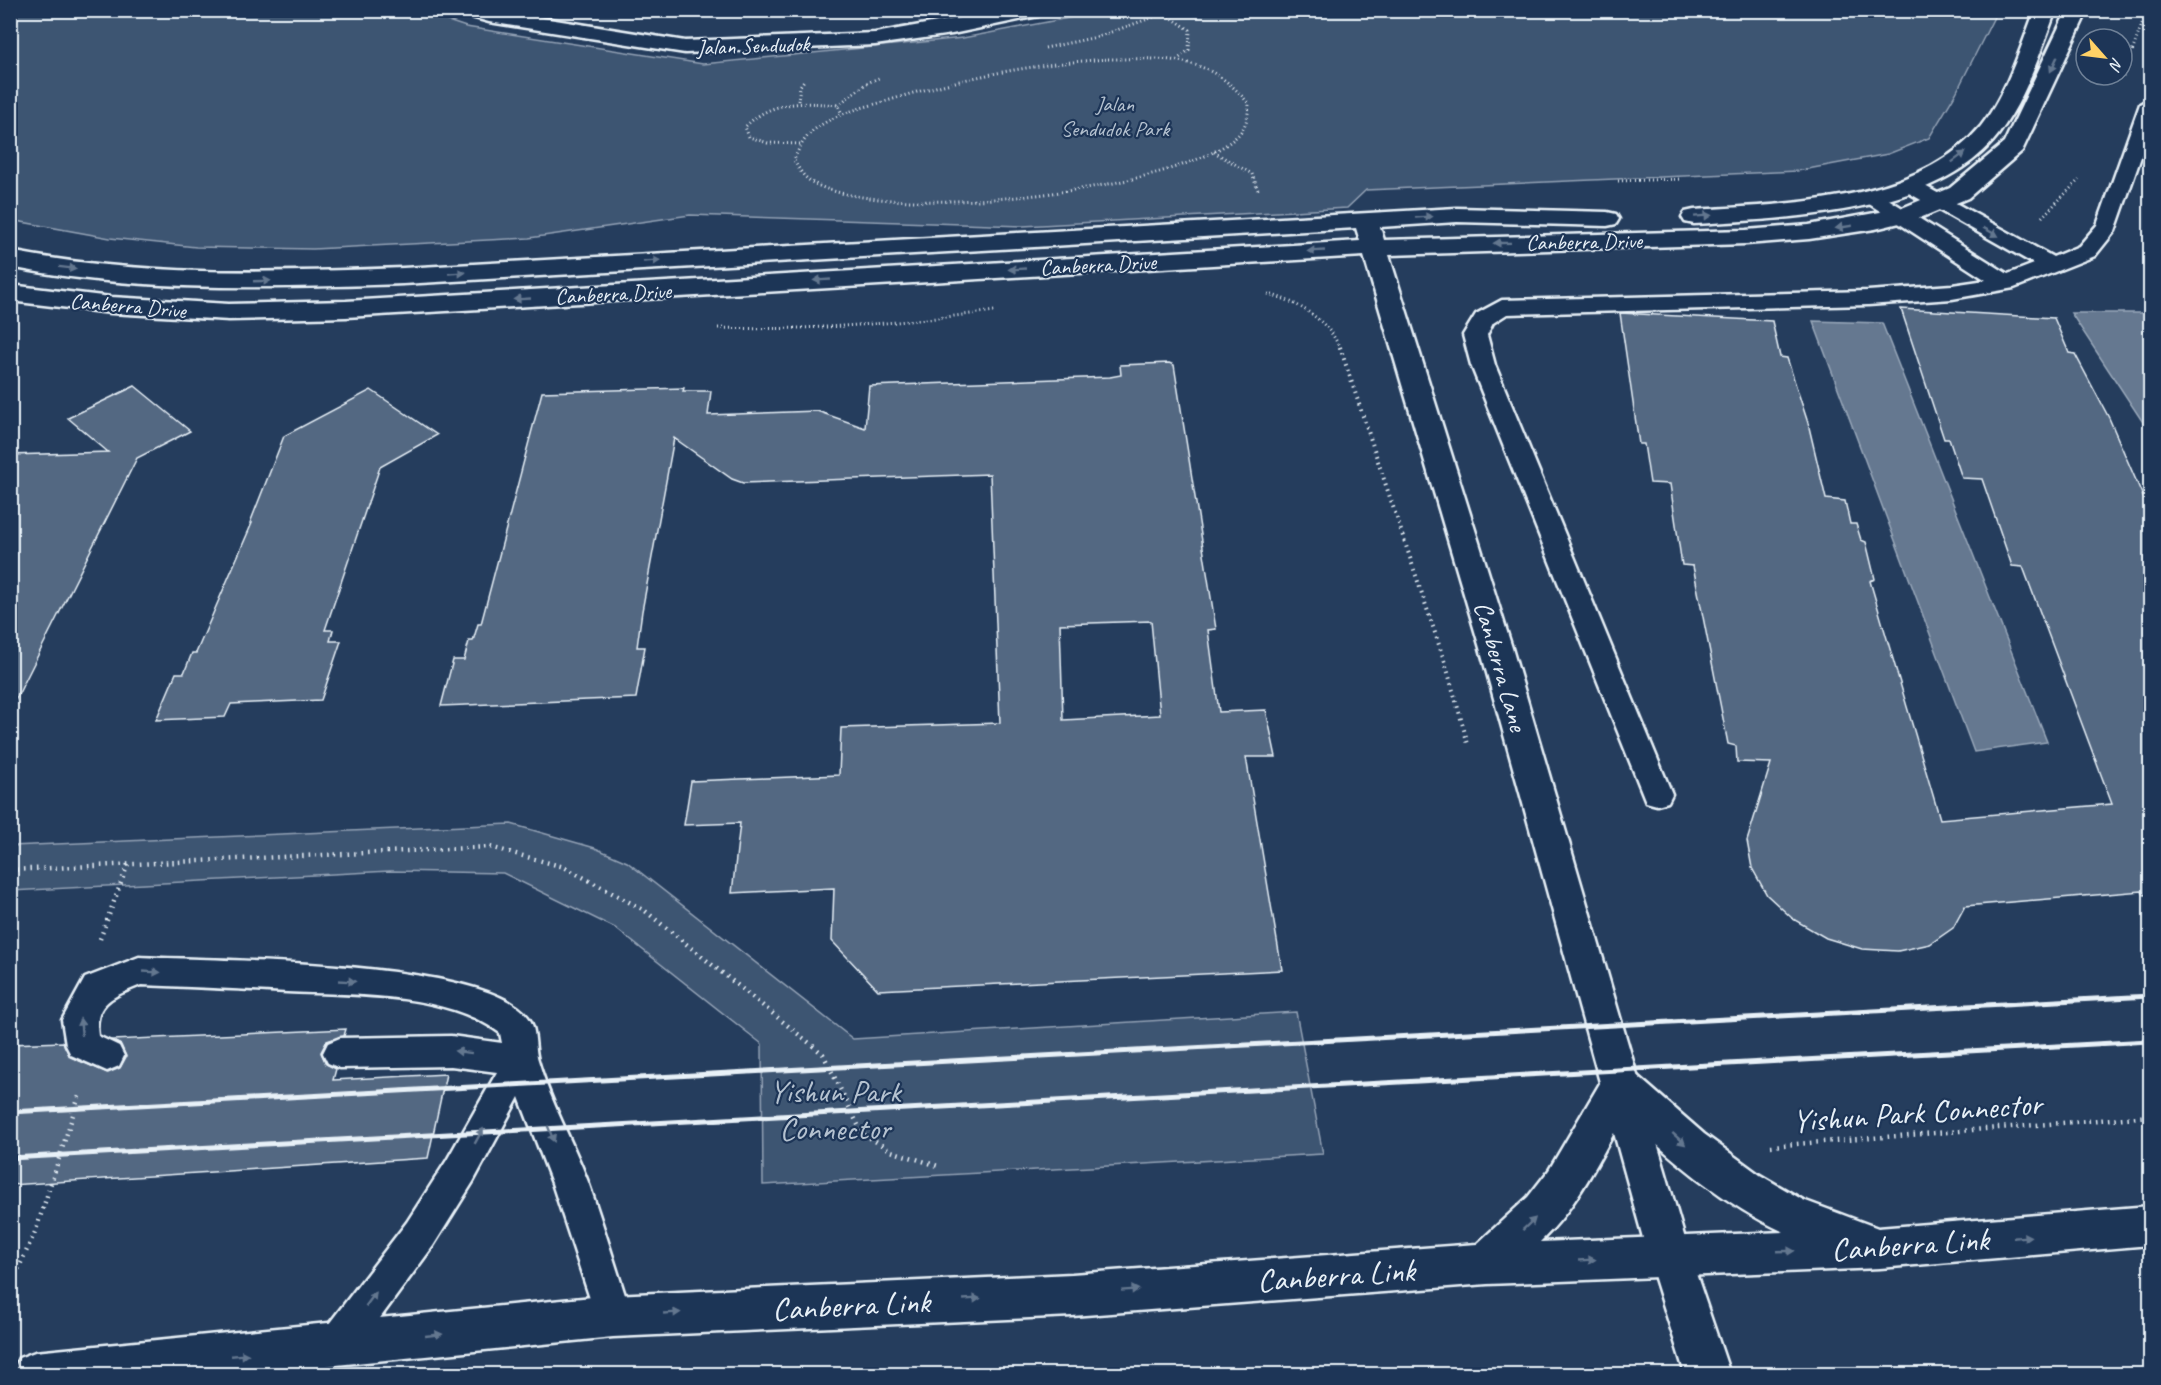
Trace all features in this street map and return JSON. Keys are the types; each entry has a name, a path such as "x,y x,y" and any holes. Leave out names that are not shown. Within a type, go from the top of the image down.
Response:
{"street":[{"name":"Jalan Sendudok","path":"468,10 489,16 685,47 875,39 952,28 1038,10"},
{"name":"Canberra Drive","path":"10,293 111,305 229,312 346,309 1370,234 1457,215 1646,220 1810,207 1870,196 1907,184 1945,167 1977,143 2011,97 2046,10"},
{"name":"Canberra Drive","path":"10,259 133,277 251,281 1370,234 1746,237 1809,232 1901,216 1940,203 1959,193 2014,146 2078,10"},
{"name":"Canberra Lane","path":"1370,234 1496,648 1620,1085"},
{"path":"1620,1085 1695,1152 1766,1202 1804,1220 1880,1248"},
{"path":"1620,1085 1669,1256 1708,1374"},
{"path":"1487,1264 1543,1212 1564,1183 1620,1085"},
{"name":"Canberra Link","path":"35,1374 336,1346 614,1316 1072,1295 1487,1264 1880,1248 2151,1226"}],"lane":[{"path":"1657,794 1483,365 1475,335 1484,319 1502,307 1868,298 1952,292 2006,283 2087,251 2107,226 2151,104"},
{"path":"1907,184 2053,266"},
{"path":"1870,196 2006,283"},
{"path":"107,1056 83,1045 79,1020 97,988 140,971 368,982 436,991 492,1008 516,1026 521,1060 570,1183 614,1316"},
{"path":"340,1053 451,1051 521,1060"},
{"path":"336,1346 420,1234 460,1172 521,1060"}],"path":[{"path":"1166,12 1198,10"},
{"path":"1166,12 1190,30 1189,50 1177,60"},
{"path":"1111,59 1177,60 1205,67 1232,82 1249,104 1247,124 1236,138 1214,152 1125,181 1063,191 942,202 887,200 852,194 814,183 803,175 794,160 800,144 819,126 842,114 932,86 1040,65 1111,59"},
{"path":"798,101 800,86 809,76"},
{"path":"800,144 768,143 749,137 745,127 754,116 763,111 798,101 838,105 842,114"},
{"path":"1214,152 1252,174 1262,199"},
{"path":"1609,182 1690,178"},
{"path":"1278,296 1306,309 1325,325 1339,345 1447,669 1468,744"},
{"path":"10,870 490,847 564,867 644,910 823,1054 862,1133 891,1152 938,1166"},
{"path":"10,1287 36,1230 81,1088"},
{"name":"Yishun Park Connector","path":"1769,1146 2151,1116"}],"green space":[{"name":"Jalan Sendudok Park","path":"11,11 418,11 466,27 703,64 963,38 1105,11 1997,11 1956,93 1929,138 1888,154 1797,171 1366,190 1347,208 1023,226 690,215 529,238 313,249 196,247 110,238 11,220"},
{"name":"Yishun Park Connector","path":"511,824 595,848 627,862 853,1039 1296,1012 1323,1154 763,1185 762,1044 615,928 503,873 390,871 11,891 11,846"}],"shaded area":[{"path":"2071,313 2147,313 2150,318 2150,433"},
{"path":"1813,321 1882,323 2047,742 1974,752"}],"building":[{"path":"1901,309 2054,318 2069,353 2075,354 2109,418 2151,515 2151,894 2144,895 2142,891 1965,906 1953,928 1930,944 1898,951 1862,949 1826,938 1793,919 1767,895 1752,868 1747,841 1771,763 1737,762 1736,746 1728,744 1693,566 1682,565 1670,484 1650,483 1644,444 1639,444 1620,313 1772,321 1780,357 1787,358 1808,423 1826,499 1845,501 1850,524 1856,524 1861,540 1866,542 1875,579 1870,581 1940,819 2112,804 2023,567 2012,566 1982,479 1962,478 1949,439 1944,439"},
{"path":"1169,363 1174,365 1216,629 1208,630 1219,712 1266,710 1276,757 1246,757 1282,970 878,990 832,941 834,888 732,893 740,823 684,825 691,781 839,775 841,728 1000,723 990,474 743,483 732,479 674,438 642,611 637,647 645,647 636,698 441,706 453,660 464,660 469,641 473,641 478,624 481,624 542,392 684,388 683,391 711,391 708,415 817,411 865,428 869,386 1110,377 1121,375 1120,365","holes":["1151,621 1160,715 1063,720 1060,624"]},
{"path":"135,386 190,431 137,458 10,711 10,455 108,452 68,418"},
{"path":"371,390 437,435 380,467 325,630 333,630 330,641 341,641 321,700 231,704 225,717 156,720 176,673 184,673 192,653 196,653 252,523 250,523 284,436"},
{"path":"346,1029 344,1036 327,1041 321,1052 326,1064 336,1069 333,1080 446,1074 428,1158 10,1185 10,1044 63,1042 70,1057 108,1073 120,1068 126,1057 121,1045 111,1040"}],"railway":[{"path":"10,1112 2150,996"},
{"path":"10,1158 2150,1041"}]}
